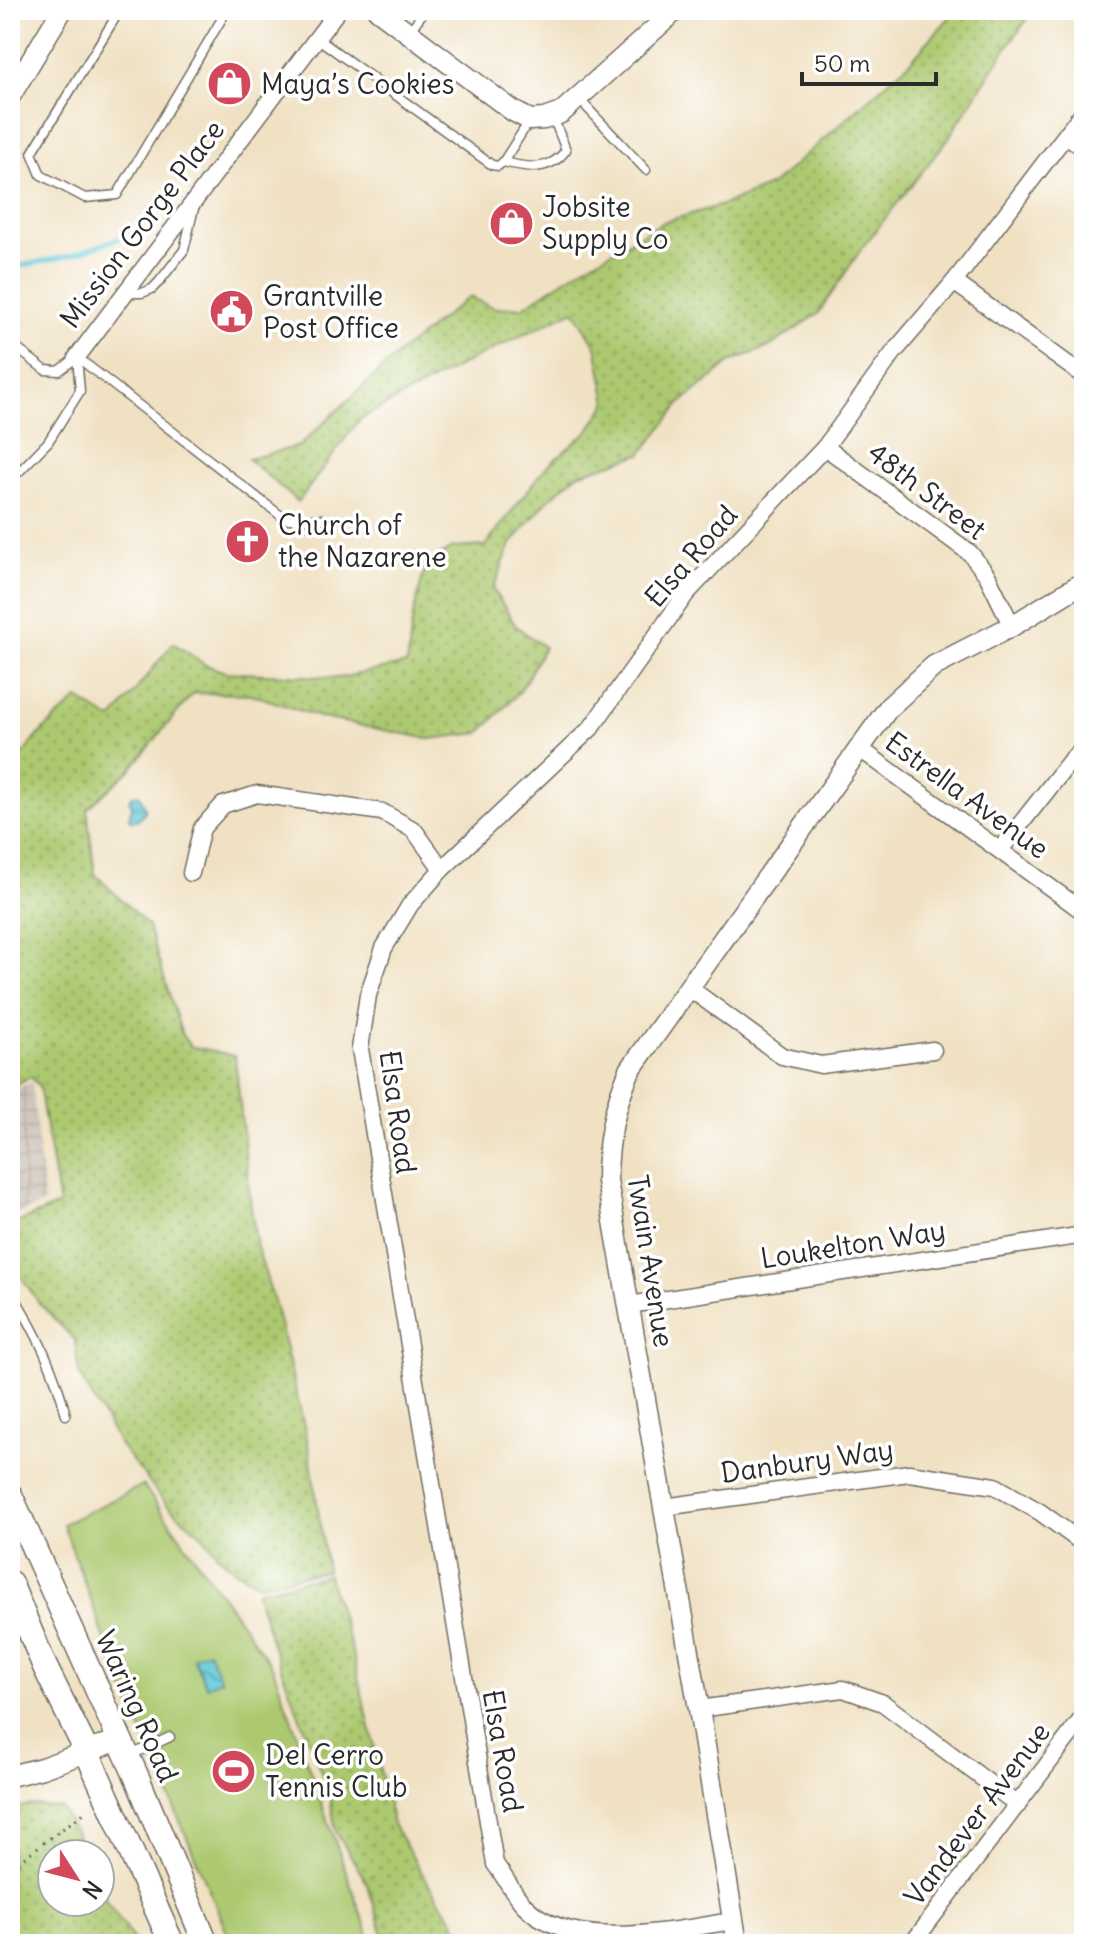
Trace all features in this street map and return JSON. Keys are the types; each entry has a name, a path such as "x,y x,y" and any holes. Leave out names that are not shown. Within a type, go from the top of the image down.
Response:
{"main road":[{"name":"Waring Road","path":"10,1495 206,1944"},
{"path":"10,1583 45,1667 87,1752 172,1944"}],"street":[{"path":"10,96 62,10"},
{"name":"Mission Gorge Place","path":"77,357 338,10"},
{"path":"378,10 495,99 530,120 561,113 676,10"},
{"name":"Elsa Road","path":"733,1921 608,1938 571,1933 545,1921 525,1906 495,1864 360,1049 368,995 384,948 410,905 442,869 591,728 686,594 825,447 894,352 954,282 1084,111"},
{"path":"1066,135 1084,148"},
{"path":"954,282 1084,376"},
{"name":"48th Street","path":"825,447 970,553 987,575 1012,626"},
{"name":"Twain Avenue","path":"737,1944 607,1181 607,1152 618,1097 630,1070 889,707 934,666 1012,626 1084,582"},
{"name":"Estrella Avenue","path":"859,748 1084,912"},
{"path":"1000,850 1071,760 1084,749"},
{"path":"191,873 202,828 223,805 257,794 382,812 414,830 442,869"},
{"path":"688,987 782,1056 821,1065 933,1050"},
{"name":"Loukelton Way","path":"629,1305 1084,1235"},
{"name":"Danbury Way","path":"664,1507 909,1473 995,1486 1040,1512 1084,1544"},
{"path":"699,1709 843,1689 883,1703 1018,1805"},
{"name":"Vandever Avenue","path":"912,1944 1084,1716"},
{"path":"10,1776 87,1752 123,1748"}],"lane":[{"path":"120,10 32,153 41,175 85,198 117,195 227,10"},
{"path":"408,33 425,10"},
{"path":"317,38 492,165 498,166 503,162 530,120"},
{"path":"577,98 646,170"},
{"path":"503,162 536,168 556,161 566,150 553,116"},
{"path":"10,343 45,370 59,371 77,357"},
{"path":"10,481 48,442 80,391 77,357"},
{"path":"77,357 285,519 322,519"},
{"path":"10,1290 34,1328 62,1396 66,1415"},
{"path":"123,1748 170,1737"}],"path":[{"path":"10,1877 22,1859 89,1810"}],"shaded area":[{"path":"32,1082 44,1203 10,1217 10,1091"}],"green space":[{"path":"956,10 1034,10 948,139 862,248 818,314 769,347 732,361 682,402 641,454 578,474 547,501 511,544 493,589 516,626 544,647 521,690 480,733 430,739 322,718 251,694 193,693 130,770 87,809 95,874 148,926 182,1035 190,1046 235,1056 257,1247 277,1311 309,1448 327,1571 259,1584 237,1572 204,1537 167,1505 119,1444 79,1374 75,1340 39,1303 20,1275 10,1243 10,1226 59,1205 39,1086 31,1077 10,1086 10,769 43,730 78,699 112,720 173,643 206,665 225,672 339,678 407,664 413,615 426,564 452,548 485,546 546,467 588,431 607,403 596,346 574,310 360,419 298,502 248,459 299,446 398,354 469,297 495,308 523,307 584,267 664,222 725,204 772,185 909,63"},
{"name":"Del Cerro Tennis Club","path":"143,1485 273,1668 372,1944 232,1944 118,1675 63,1524"},
{"path":"328,1575 350,1643 393,1824 429,1885 470,1944 386,1944 367,1883 336,1832 329,1793 274,1650 256,1591"},
{"path":"32,1805 61,1808 79,1838 36,1838 36,1918 116,1918 116,1914 137,1944 10,1944 10,1808"}],"water":[{"path":"139,794 146,810 139,819 132,821 129,818 132,806 129,800"},
{"path":"208,1651 221,1680 206,1686 193,1657"}],"waterway":[{"path":"10,268 69,256 137,232"}],"place":[{"name":"Maya’s Cookies","path":"230,84"},
{"name":"Jobsite Supply Co","path":"511,223"},
{"name":"Grantville Post Office","path":"232,312"},
{"name":"Church of the Nazarene","path":"247,541"},
{"name":"Del Cerro Tennis Club","path":"234,1771"}]}
